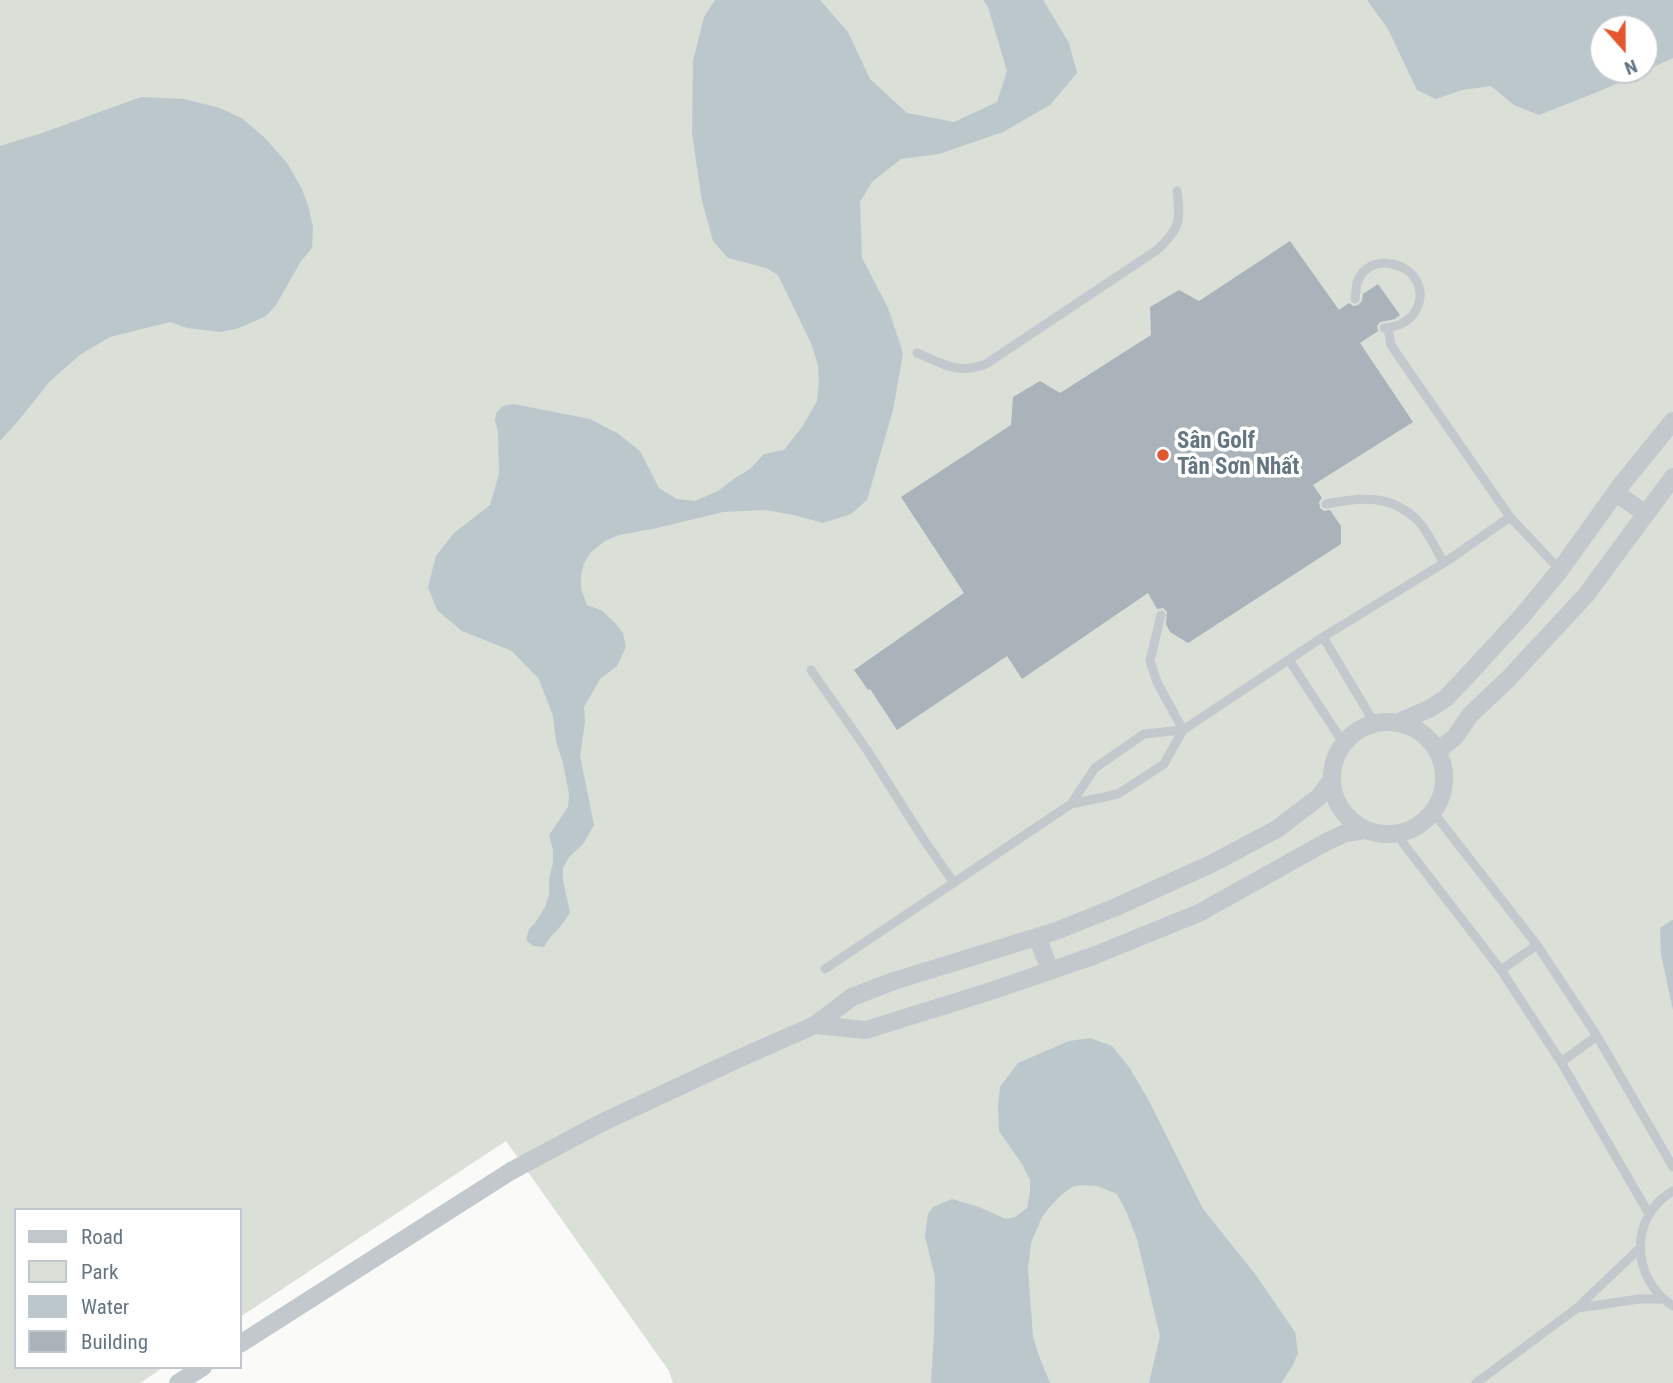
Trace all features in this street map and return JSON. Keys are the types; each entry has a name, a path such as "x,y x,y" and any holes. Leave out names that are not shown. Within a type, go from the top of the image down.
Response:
{"street":[{"path":"1396,723 1429,709 1446,698 1522,616 1673,421"},
{"path":"1437,751 1455,737 1470,715 1508,679 1586,595 1673,477"},
{"path":"1616,493 1646,514"},
{"path":"1396,723 1408,726 1420,732 1437,751 1444,771 1443,793 1433,812 1410,830 1396,834 1365,830 1351,821 1341,809 1334,794 1332,779 1335,760 1344,744 1364,728 1396,723"},
{"path":"242,1343 522,1165 598,1124 815,1025 852,997 894,981 1056,931 1211,864 1277,829 1319,797 1332,779"},
{"path":"815,1025 866,1030 1105,951 1199,913 1328,841 1346,833 1365,830"},
{"path":"1037,937 1050,970"},
{"path":"178,1383 199,1369"}],"lane":[{"path":"917,353 961,369 973,369 986,364 1157,250 1175,232 1180,216 1177,191"},
{"path":"1355,299 1357,282 1364,272 1374,265 1398,264 1416,279 1420,291 1414,314 1406,322 1385,328 1391,345 1510,517 1560,570"},
{"path":"1326,504 1354,498 1397,505 1419,522 1444,563"},
{"path":"825,969 1071,804 1118,794 1152,772 1164,764 1183,730 1323,637 1444,563 1510,517"},
{"path":"1161,615 1150,661 1165,699 1183,730"},
{"path":"1323,637 1376,724"},
{"path":"1289,660 1344,744"},
{"path":"811,670 954,883"},
{"path":"1071,804 1095,768 1144,734 1183,730"},
{"path":"1433,812 1537,945 1597,1036 1673,1167"},
{"path":"1396,834 1501,970 1561,1062 1650,1214"},
{"path":"1501,970 1537,945"},
{"path":"1561,1062 1597,1036"},
{"path":"1673,1191 1664,1197 1650,1214 1642,1230 1640,1248 1642,1267 1650,1285 1673,1306"},
{"path":"1476,1383 1577,1308 1640,1248"},
{"path":"1577,1308 1639,1299 1663,1299"}],"green space":[{"name":"Sân Golf Tân Sơn Nhất","path":"0,0 1673,0 1673,1383 673,1383 669,1371 506,1141 242,1316 242,1208 14,1208 14,1369 161,1369 140,1383 0,1383"}],"water":[{"path":"715,0 820,0 848,32 870,79 907,113 954,122 997,102 1007,71 988,7 983,0 1043,0 1069,43 1077,73 1050,105 1003,132 939,154 901,159 872,182 860,202 862,258 888,308 903,353 893,410 867,500 851,514 823,523 765,510 723,512 619,535 605,541 591,552 584,563 581,589 587,605 601,610 615,623 623,633 626,647 617,666 600,679 584,707 585,722 580,756 594,825 583,844 569,857 563,868 570,912 544,947 533,946 526,940 529,929 545,907 549,895 553,850 549,835 568,807 569,794 553,716 539,679 512,651 462,631 437,610 428,587 436,556 454,533 490,505 499,474 496,413 503,406 513,404 590,419 617,433 640,451 659,488 677,499 695,501 718,491 750,469 764,454 784,450 817,401 818,365 811,343 778,275 766,268 728,258 713,241 702,201 692,133 693,61 704,17"},
{"path":"1367,0 1673,0 1673,58 1659,64 1659,14 1589,14 1589,84 1615,84 1539,115 1514,105 1491,86 1462,90 1436,99 1417,90 1388,29"},
{"path":"141,97 184,99 220,108 243,119 265,138 287,163 301,187 313,227 312,248 301,261 276,305 266,316 239,328 221,332 187,328 170,322 110,337 81,354 50,381 0,441 0,146"},
{"path":"1673,920 1673,1010 1661,954 1660,928"},
{"path":"1090,1038 1112,1046 1129,1067 1203,1209 1255,1274 1295,1332 1298,1353 1281,1383 1149,1383 1160,1336 1137,1239 1117,1194 1097,1186 1081,1185 1072,1187 1049,1208 1042,1217 1031,1243 1028,1269 1033,1337 1050,1383 931,1383 935,1278 925,1236 928,1214 933,1207 952,1199 1006,1219 1015,1217 1027,1208 1030,1180 999,1131 1000,1087 1018,1063 1069,1041"}],"building":[{"name":"Sân Golf Tân Sơn Nhất","path":"1290,241 1339,310 1349,303 1358,305 1363,294 1378,284 1400,315 1395,319 1380,322 1378,331 1360,343 1413,422 1313,485 1322,498 1319,502 1320,508 1324,511 1330,510 1341,526 1341,544 1188,643 1170,632 1166,624 1167,612 1163,608 1157,609 1148,593 1022,679 1007,656 897,730 854,670 964,593 901,497 1011,425 1013,397 1040,381 1060,393 1151,335 1150,307 1179,290 1199,301"}],"place":[{"name":"Sân Golf Tân Sơn Nhất","path":"1163,455"}]}
